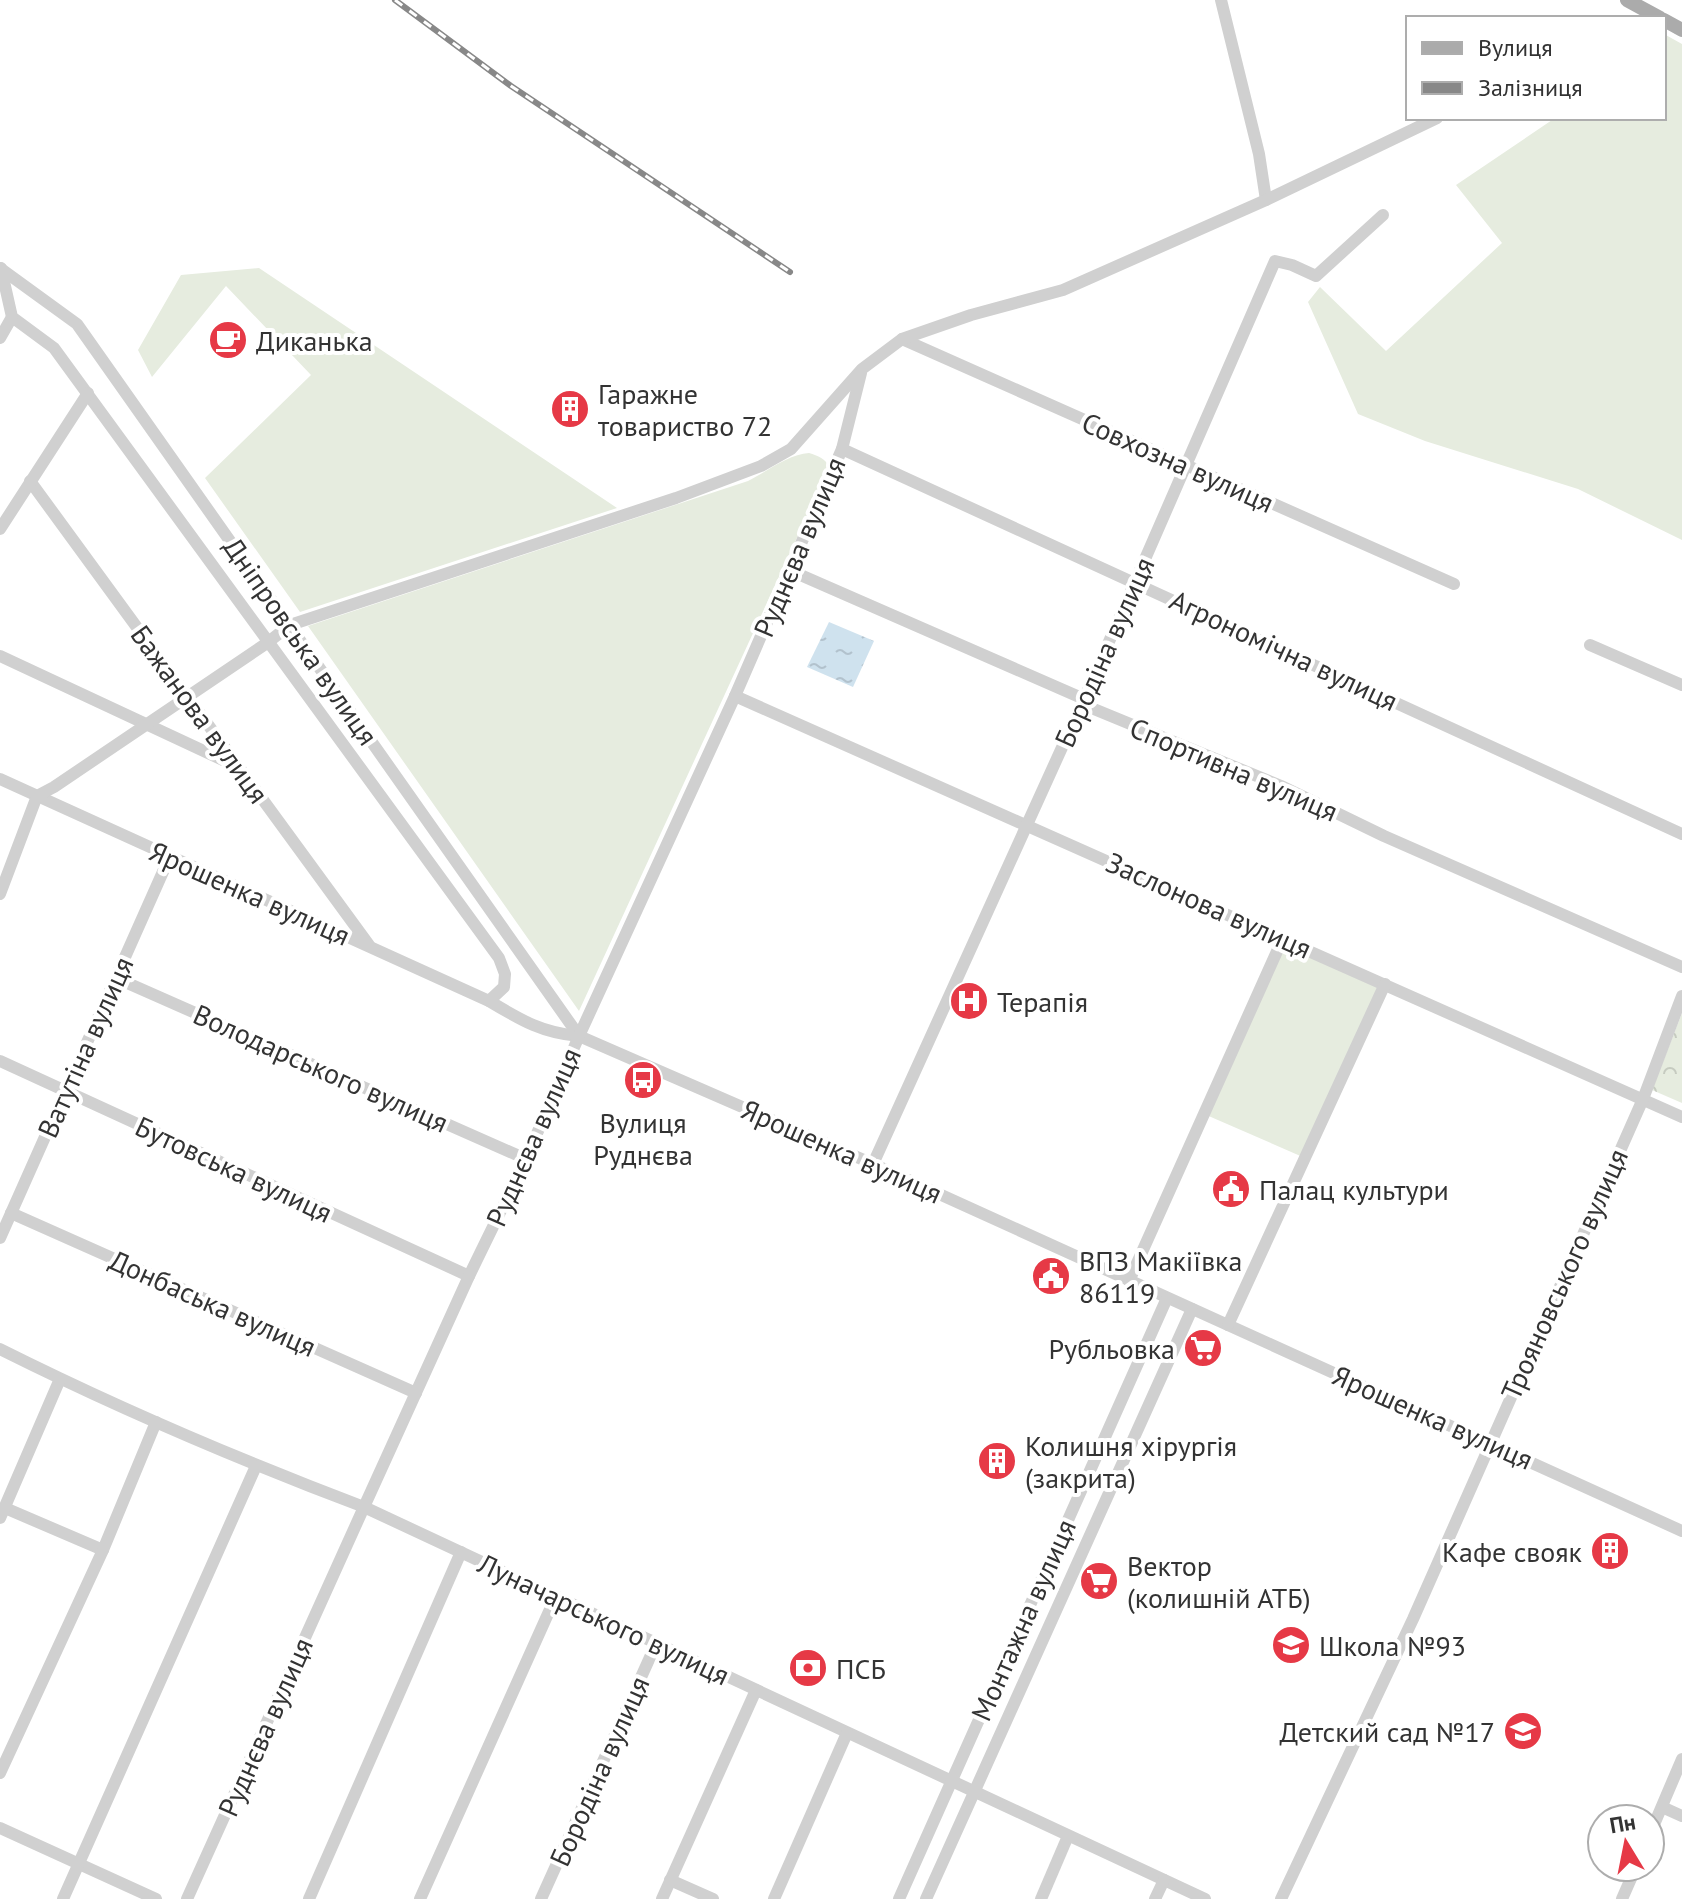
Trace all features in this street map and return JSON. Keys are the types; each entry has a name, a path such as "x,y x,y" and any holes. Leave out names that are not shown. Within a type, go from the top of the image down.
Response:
{"main road":[{"path":"1627,0 1653,16"}],"street":[{"path":"1221,0 1259,154 1266,200"},
{"path":"0,894 37,796 188,697 290,625 676,498 761,466 791,449 862,369 902,339 971,315 1063,290 1266,200 1433,120"},
{"name":"Бородіна вулиця","path":"873,1164 1084,699 1275,261 1316,276 1383,215"},
{"name":"Дніпровська вулиця","path":"0,269 12,317 54,348 499,958 505,974 504,987 489,1001"},
{"name":"Дніпровська вулиця","path":"0,269 77,324 579,1036"},
{"path":"0,338 12,317"},
{"name":"Совхозна вулиця","path":"902,339 1454,584"},
{"name":"Руднєва вулиця","path":"187,1899 735,696 842,449 862,369"},
{"path":"0,529 88,393"},
{"name":"Агрономічна вулиця","path":"842,449 1682,834"},
{"name":"Бажанова вулиця","path":"30,481 371,948"},
{"name":"Спортивна вулиця","path":"789,570 1084,699 1089,707 1281,786 1384,836 1682,967"},
{"path":"1590,645 1682,685"},
{"path":"0,656 241,769"},
{"name":"Заслонова вулиця","path":"735,696 1682,1117"},
{"name":"Ярошенка вулиця","path":"0,779 489,1001 528,1024 549,1033 579,1036 873,1164 1682,1531"},
{"name":"Ватутіна вулиця","path":"0,1238 170,856"},
{"path":"1129,1281 1283,938"},
{"name":"Володарського вулиця","path":"116,978 526,1159"},
{"path":"1228,1325 1385,984"},
{"name":"Трояновського вулиця","path":"1281,1899 1413,1619 1643,1099 1682,996"},
{"name":"Бутовська вулиця","path":"0,1061 469,1276"},
{"name":"Донбаська вулиця","path":"11,1213 416,1393"},
{"name":"Монтажна вулиця","path":"899,1899 1167,1298"},
{"name":"Монтажна вулиця","path":"926,1899 974,1793 1001,1746 1192,1309"},
{"name":"Луначарського вулиця","path":"0,1349 256,1466 364,1507 1205,1899"},
{"path":"60,1379 2,1513 103,1550"},
{"path":"0,1773 103,1550 156,1422"},
{"path":"63,1899 256,1466"},
{"path":"309,1899 461,1552"},
{"path":"420,1899 556,1596"},
{"name":"Бородіна вулиця","path":"541,1899 656,1644"},
{"path":"662,1899 756,1690"},
{"path":"774,1899 847,1733"},
{"path":"1664,1803 1682,1759"},
{"path":"0,1828 156,1899"},
{"path":"1041,1899 1068,1836"},
{"path":"670,1880 713,1899"},
{"path":"1155,1899 1164,1880"}],"green space":[{"path":"1666,35 1682,44 1682,540 1578,489 1425,441 1358,414 1308,302 1320,287 1386,351 1502,243 1456,185 1552,120 1666,120"},
{"path":"259,268 617,508 300,612 205,478 311,375 226,286 152,377 138,350 181,275"},
{"path":"809,453 824,460 829,468 579,1011 308,626 748,481 786,460"},
{"path":"1283,938 1385,984 1305,1158 1204,1114"},
{"path":"1682,1013 1682,1103 1652,1090"}],"water":[{"path":"829,622 874,641 853,687 807,667"}],"railway":[{"path":"395,0 511,86 790,272"}],"place":[{"name":"Диканька","path":"228,340"},
{"name":"Гаражне товариство 72","path":"570,409"},
{"name":"Терапія","path":"969,1001"},
{"name":"Вулиця Руднєва","path":"643,1080"},
{"name":"Палац культури","path":"1231,1189"},
{"name":"ВПЗ Макіївка 86119","path":"1051,1276"},
{"name":"Рубльовка","path":"1203,1348"},
{"name":"Колишня хірургія (закрита)","path":"997,1461"},
{"name":"Кафе свояк","path":"1610,1551"},
{"name":"Вектор (колишній АТБ)","path":"1099,1581"},
{"name":"Школа №93","path":"1291,1645"},
{"name":"ПСБ","path":"808,1668"},
{"name":"Детский сад №17","path":"1523,1731"}]}
